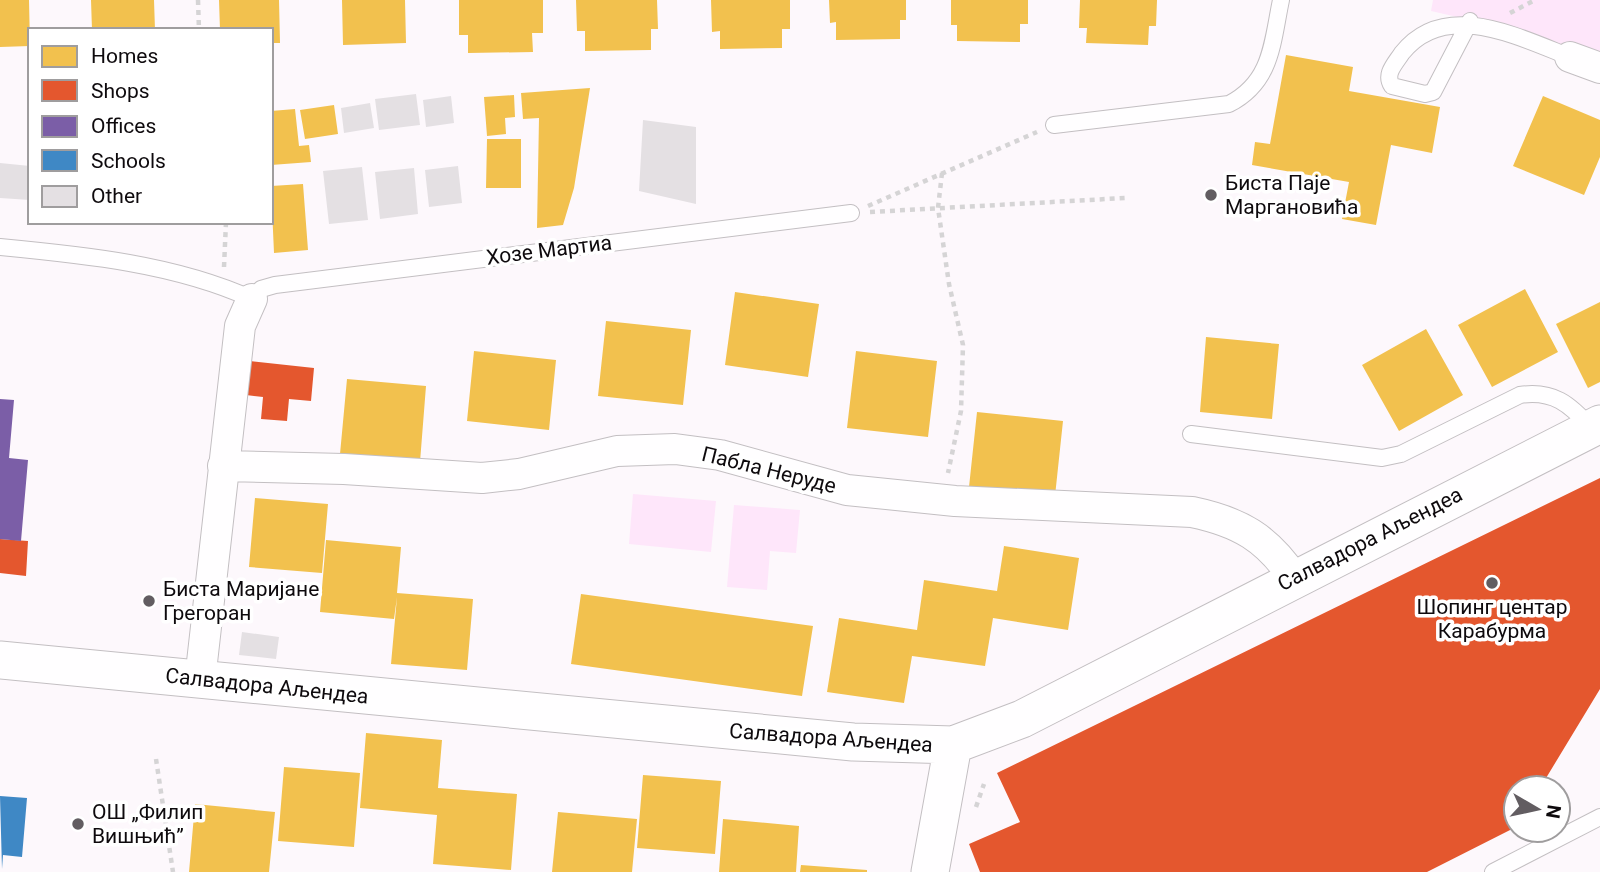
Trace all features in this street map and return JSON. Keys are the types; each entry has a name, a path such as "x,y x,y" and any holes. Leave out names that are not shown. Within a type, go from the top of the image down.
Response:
{"street":[{"path":"1570,57 1600,68"},
{"path":"200,680 240,326 252,299"},
{"name":"Салвадора Аљендеа","path":"0,660 853,742 953,746 1022,719 1595,426"},
{"name":"Пабла Неруде","path":"223,466 344,469 482,478 519,474 617,451 675,449 720,455 847,490 942,500 1167,509 1222,518 1276,552 1294,578"},
{"path":"930,872 953,746"}],"lane":[{"path":"1054,125 1229,104 1241,98 1263,75 1281,0"},
{"path":"1470,20 1433,92 1425,94 1392,86 1390,70 1419,31 1448,18 1470,20 1488,24 1570,57"},
{"name":"Хозе Мартиа","path":"252,299 261,289 275,285 852,213"},
{"path":"0,247 68,253 136,266 222,285 252,299"},
{"name":"Салвадора Аљендеа","path":"1191,434 1382,458 1401,454 1520,395 1535,393 1546,393 1569,404 1595,426"},
{"path":"1493,872 1600,817"}],"path":[{"path":"198,0 199,28"},
{"path":"852,213 1054,125"},
{"path":"942,173 938,208 949,284 963,345 961,411 942,500"},
{"path":"852,213 1125,198"},
{"path":"226,224 226,255"},
{"path":"156,759 173,872"}],"shaded area":[{"path":"1433,0 1600,0 1600,68 1488,24 1431,11"},
{"path":"633,494 716,501 711,552 629,544"},
{"path":"734,505 800,510 796,553 770,551 767,590 727,587"}],"building: Homes":[{"path":"0,0 29,0 28,46 0,47"},
{"path":"91,0 154,0 155,28 92,28"},
{"path":"219,0 279,0 280,43 273,43 273,28 220,28"},
{"path":"342,0 405,0 406,43 343,45"},
{"path":"459,0 543,0 543,33 532,33 533,52 468,53 468,35 459,35"},
{"path":"576,0 657,0 658,29 651,29 651,50 585,51 585,31 577,31"},
{"path":"711,0 790,0 790,29 782,29 782,48 720,49 720,31 712,32"},
{"path":"829,0 906,0 906,20 900,20 900,39 836,40 836,22 830,23"},
{"path":"951,0 1028,0 1028,24 1020,24 1020,42 957,41 957,25 951,25"},
{"path":"1080,0 1157,0 1156,26 1149,26 1148,45 1086,43 1087,28 1079,28"},
{"path":"1286,55 1353,67 1349,91 1440,107 1432,153 1391,145 1376,225 1342,219 1349,182 1252,165 1255,142 1270,144"},
{"path":"590,88 574,188 563,225 537,228 539,118 523,119 521,93"},
{"path":"514,95 515,117 505,118 506,134 487,136 484,97"},
{"path":"1543,96 1600,120 1600,157 1584,195 1513,166"},
{"path":"334,105 338,134 305,139 300,110"},
{"path":"295,109 299,146 309,145 311,162 273,165 273,111"},
{"path":"487,139 521,139 521,188 486,188"},
{"path":"303,184 308,250 274,253 273,186"},
{"path":"1525,289 1558,352 1492,387 1458,325"},
{"path":"735,292 819,304 808,377 725,365"},
{"path":"1600,302 1600,382 1588,388 1556,324"},
{"path":"606,321 691,330 683,405 598,396"},
{"path":"1426,329 1463,395 1399,431 1362,365"},
{"path":"1206,337 1279,344 1272,419 1200,412"},
{"path":"474,351 556,360 549,430 467,421"},
{"path":"856,351 937,361 928,437 847,428"},
{"path":"347,379 426,386 420,462 340,454"},
{"path":"977,412 1063,421 1055,496 969,487"},
{"path":"255,498 328,504 322,573 249,567"},
{"path":"326,540 401,547 397,593 473,599 467,670 391,664 397,597 394,619 320,612"},
{"path":"1004,546 1079,558 1068,630 993,618 985,666 912,656 904,703 827,692 839,618 917,630 924,580 997,591"},
{"path":"581,594 813,626 802,696 571,664"},
{"path":"366,733 442,740 438,788 517,794 511,870 433,864 437,815 360,808"},
{"path":"284,767 360,773 354,847 278,841"},
{"path":"643,775 721,781 715,854 637,848"},
{"path":"195,804 275,812 269,872 189,872"},
{"path":"558,812 637,819 632,872 552,872"},
{"path":"723,819 799,826 796,872 719,872"},
{"path":"801,865 867,870 867,872 800,872"}],"building: Shops":[{"path":"250,361 314,368 311,401 289,399 287,421 261,419 263,397 246,395"},
{"name":"Шопинг центар Карабурма","path":"1600,478 1600,689 1548,774 1502,774 1502,834 1427,872 980,872 969,844 1020,822 997,773"},
{"path":"0,539 28,541 26,576 0,573"}],"building: Offices":[{"path":"0,399 14,400 9,458 28,460 21,541 0,539"}],"building: Schools":[{"path":"0,796 27,798 22,857 3,855 2,869"}],"building: Other":[{"path":"416,94 420,125 379,130 375,99"},
{"path":"451,96 454,123 426,127 423,100"},
{"path":"370,103 374,128 344,133 341,108"},
{"path":"643,120 696,127 696,204 639,191"},
{"path":"0,163 28,166 28,200 0,198"},
{"path":"458,166 462,203 429,207 425,170"},
{"path":"362,167 368,220 329,224 323,171"},
{"path":"414,168 418,214 380,219 375,172"},
{"path":"242,632 279,637 276,659 239,655"}],"place":[{"name":"Биста Паје Маргановића","path":"1211,195"},
{"name":"Шопинг центар Карабурма","path":"1492,583"},
{"name":"Биста Маријане Грегоран","path":"149,601"},
{"name":"ОШ „Филип Вишњић”","path":"78,824"}]}
